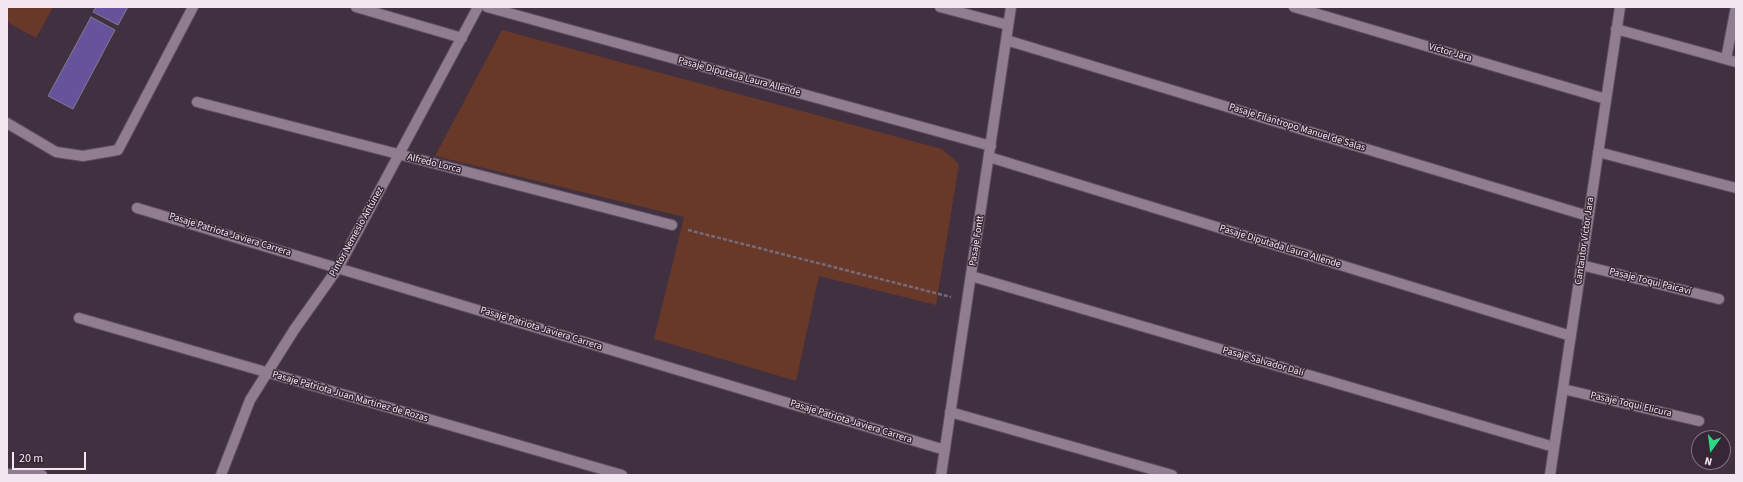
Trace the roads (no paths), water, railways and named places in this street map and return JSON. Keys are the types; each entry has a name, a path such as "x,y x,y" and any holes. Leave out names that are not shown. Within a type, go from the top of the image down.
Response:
{"street":[{"path":"7,123 56,152 83,156 118,150 193,7"},
{"path":"356,7 462,38"},
{"name":"Pintor Nemesio Antúnez","path":"221,475 250,400 294,330 338,268 478,7"},
{"name":"Pasaje Diputada Laura Allende","path":"487,7 991,146"},
{"path":"940,7 1008,25"},
{"name":"Pasaje Fontt","path":"941,475 1011,7"},
{"name":"Víctor Jara","path":"1294,7 1606,98"},
{"name":"Cantautor Víctor Jara","path":"1550,475 1620,7"},
{"path":"1616,29 1731,61 1736,7"},
{"name":"Pasaje Filántropo Manuel de Salas","path":"1006,40 1588,216"},
{"name":"Alfredo Lorca","path":"197,102 672,226"},
{"path":"1598,152 1736,188"},
{"name":"Pasaje Diputada Laura Allende","path":"989,157 1571,336"},
{"name":"Pasaje Patriota Javiera Carrera","path":"137,208 945,450"},
{"name":"Pasaje Toqui Paicaví","path":"1581,265 1719,299"},
{"name":"Pasaje Salvador Dalí","path":"971,276 1554,447"},
{"name":"Pasaje Patriota Juan Martínez de Rozas","path":"79,318 267,374 622,475"},
{"name":"Pasaje Toqui Elicura","path":"1563,389 1700,421"},
{"path":"950,412 1172,475"},
{"path":"7,474 41,475"}]}
